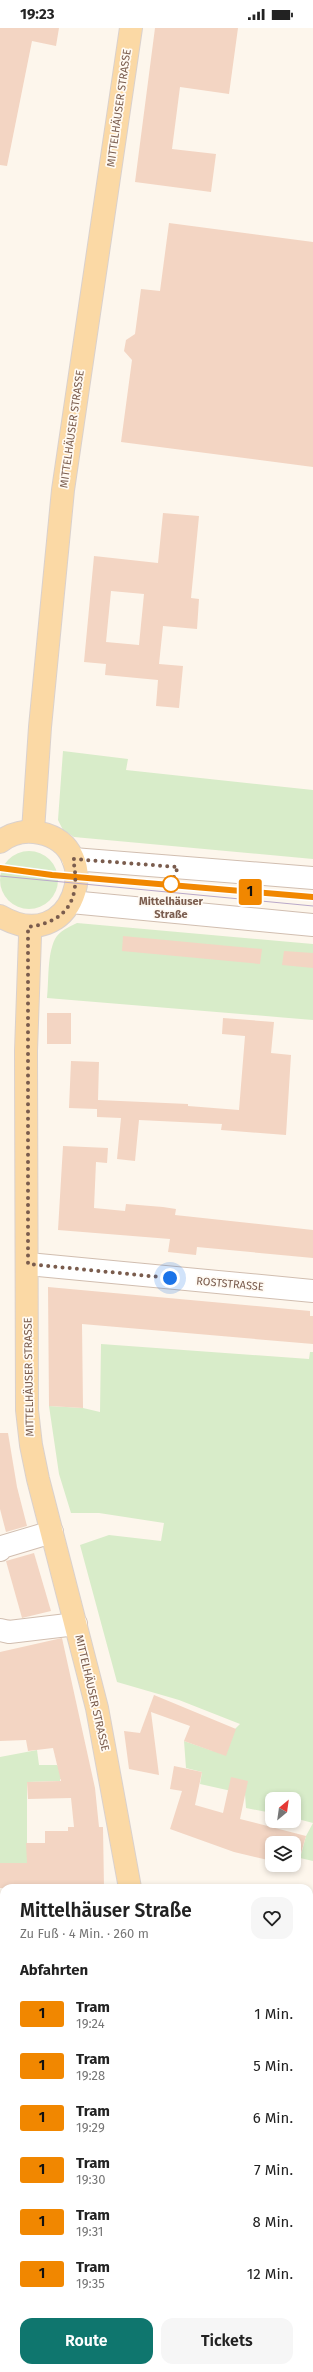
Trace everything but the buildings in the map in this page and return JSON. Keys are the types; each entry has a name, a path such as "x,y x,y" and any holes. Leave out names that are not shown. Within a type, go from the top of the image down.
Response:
{"main road":[{"name":"MITTELHÄUSER STRASSE","path":"33,831 40,727 63,490 131,28"},
{"path":"0,842 18,833 33,831 45,834 57,840 73,859 77,876 75,892 71,902 63,913 53,920 41,925 28,927 12,924 0,916"},
{"name":"MITTELHÄUSER STRASSE","path":"28,927 27,1410 31,1445 38,1479 99,1715 129,1884"}],"street":[{"path":"73,859 313,878"},
{"path":"71,902 313,925"},
{"name":"ROSTSTRASSE","path":"28,1264 313,1291"},
{"path":"0,1550 2,1547 52,1532"},
{"path":"0,1630 8,1632 76,1624"}],"green space":[{"path":"63,751 128,759 126,770 313,790 313,859 74,837 63,830 58,820"},
{"path":"29,851 40,853 53,864 56,869 58,880 56,891 45,904 40,907 29,909 18,907 5,896 2,891 0,880 2,869 13,856 18,853"},
{"path":"77,923 313,944 313,1020 47,998 49,960 52,945 62,931"},
{"path":"101,1344 309,1359 310,1352 313,1352 313,1823 301,1820 301,1792 265,1792 265,1812 246,1808 245,1794 200,1784 202,1772 186,1768 184,1741 213,1751 240,1724 179,1700 117,1682 80,1545 109,1535 161,1541 164,1523 99,1513 71,1513 59,1474 49,1406 83,1408 100,1412"},
{"path":"37,1750 39,1765 57,1765 69,1779 60,1779 60,1781 27,1782 27,1863 0,1863 0,1757"},
{"path":"313,1823 313,1861 301,1858 306,1836"}],"tram line":[{"path":"0,868 52,875 313,897"},
{"name":"1","path":"0,868 20,872 52,875 151,882 313,897"},
{"path":"0,876 313,906"}],"place":[{"name":"Mittelhäuser Straße","path":"171,884"}],"route":[{"path":"170,1278 28,1264 26,1051 30,936 28,927 41,925 53,920 63,913 71,902 74,897 77,876 73,859 178,867 171,884"}]}
